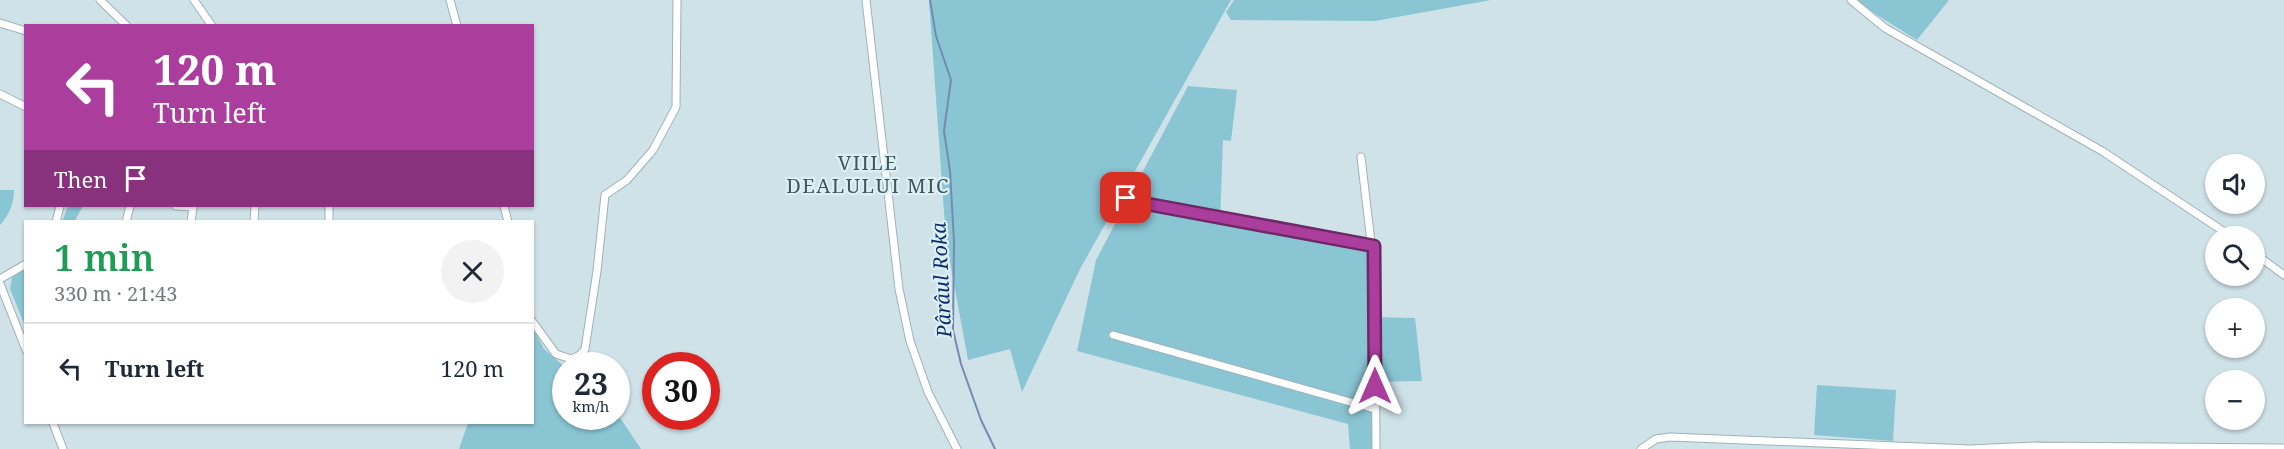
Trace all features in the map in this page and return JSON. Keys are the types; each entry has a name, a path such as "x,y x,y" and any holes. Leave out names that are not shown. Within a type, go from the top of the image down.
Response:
{"street":[{"path":"100,0 125,24"},
{"path":"194,0 211,24"},
{"path":"450,0 457,24"},
{"path":"534,324 556,354 571,359 585,349 597,271 605,195 627,180 653,150 676,107 677,0"},
{"path":"866,0 899,289 908,331 928,392 957,449"},
{"path":"1851,0 1885,28 2102,151 2215,226"},
{"path":"0,23 24,30"},
{"path":"0,94 24,106"},
{"path":"1361,157 1374,246 1376,449"},
{"path":"1126,198 1142,203 1374,246"},
{"path":"2265,261 2284,274"},
{"path":"0,279 24,265"},
{"path":"0,284 24,340"},
{"path":"1113,335 1376,409"},
{"path":"53,424 63,449"},
{"path":"1641,449 1656,439 1670,437 1970,449 2284,448"}],"shaded area":[{"path":"929,0 1231,0 1080,269 1022,392 1010,349 968,360 946,240"},
{"path":"1234,0 1491,0 1375,21 1231,20 1226,12"},
{"path":"1853,0 1949,0 1917,40"},
{"path":"1188,86 1237,90 1231,141 1223,140 1220,222 1370,251 1371,317 1415,318 1422,381 1372,382 1373,449 1350,449 1348,424 1077,351 1096,260"},
{"path":"0,190 14,190 10,209 0,225"},
{"path":"68,207 82,207 75,220 63,220"},
{"path":"24,269 24,324 10,289 12,278"},
{"path":"534,330 544,349 552,356 552,430 628,430 641,449 459,449 468,424 534,424"},
{"path":"1817,385 1896,390 1893,441 1814,435"}],"waterway":[{"name":"Pârâul Roka","path":"930,0 936,36 951,80 944,131 950,171 954,241 953,330 961,364 981,420 995,449"}],"district":[{"name":"VIILE DEALULUI MIC","path":"868,174"}],"route":[{"path":"1126,198 1279,230 1374,246 1375,386"}]}
